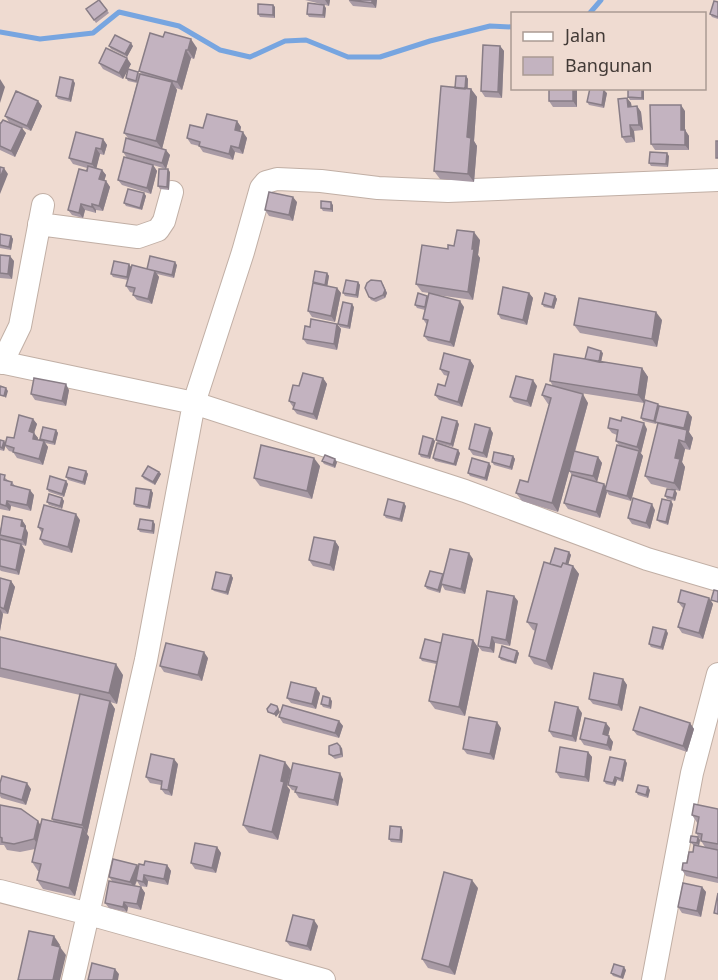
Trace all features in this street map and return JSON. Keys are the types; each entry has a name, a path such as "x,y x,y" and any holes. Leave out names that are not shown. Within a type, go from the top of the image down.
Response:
{"street":[{"path":"73,980 146,660 194,403 243,252 258,196 266,182 277,179 321,181 378,188 448,191 718,180"},
{"path":"172,192 164,221 158,230 138,237 41,215 20,326 1,362 194,403 465,491 646,559 718,580"},
{"path":"653,980 692,773 718,674"},
{"path":"0,891 324,980"}],"building":[{"path":"99,0 107,10 94,20 86,9"},
{"path":"349,0 372,0 372,3"},
{"path":"714,1 718,2 718,17 710,14"},
{"path":"308,3 324,5 323,15 307,14"},
{"path":"258,4 273,5 273,15 258,14"},
{"path":"165,32 191,39 177,82 139,71 150,33 163,37"},
{"path":"115,35 131,43 125,54 109,46"},
{"path":"483,45 500,46 498,92 481,91"},
{"path":"106,48 127,58 119,73 99,63"},
{"path":"128,69 138,72 136,81 126,78"},
{"path":"140,74 172,82 156,141 124,133"},
{"path":"456,76 466,76 465,89 455,88"},
{"path":"60,77 73,80 69,99 56,96"},
{"path":"441,86 471,89 467,137 471,138 468,174 434,171"},
{"path":"549,90 573,90 573,101 549,101"},
{"path":"590,90 604,90 602,105 587,102"},
{"path":"628,90 642,90 642,98 628,97"},
{"path":"16,91 38,101 27,126 5,116"},
{"path":"627,98 628,107 637,106 639,125 630,125 631,136 622,137 618,99"},
{"path":"650,105 681,105 681,130 685,130 685,145 651,144"},
{"path":"207,114 237,121 235,130 243,132 239,148 231,146 229,154 199,146 200,142 187,138 190,125 203,128"},
{"path":"3,120 22,128 11,151 0,146 0,123"},
{"path":"76,132 103,139 101,149 96,148 92,164 69,158"},
{"path":"126,138 166,150 162,163 123,152"},
{"path":"716,141 718,141 718,158 716,158"},
{"path":"650,152 667,153 666,164 649,163"},
{"path":"124,157 153,165 147,188 118,180"},
{"path":"88,166 102,170 99,179 106,181 99,206 81,204 79,213 68,210 79,169 87,171"},
{"path":"159,169 168,169 167,187 158,186"},
{"path":"128,189 144,193 140,208 124,203"},
{"path":"269,192 293,197 289,215 265,210"},
{"path":"321,201 331,202 331,209 321,208"},
{"path":"457,230 474,232 468,292 416,284 422,245 448,249 448,245 454,246"},
{"path":"0,234 11,236 9,247 0,245"},
{"path":"0,255 10,256 8,274 0,273"},
{"path":"150,256 175,262 172,275 147,269"},
{"path":"114,261 129,264 127,277 111,274"},
{"path":"132,265 155,271 148,299 133,295 135,288 126,286"},
{"path":"315,271 327,273 325,285 313,282"},
{"path":"346,280 358,282 356,295 343,293"},
{"path":"371,280 381,281 385,290 383,295 374,299 369,297 365,288"},
{"path":"313,283 337,288 331,316 308,311"},
{"path":"503,287 529,293 523,320 498,314"},
{"path":"418,293 427,296 425,307 415,305"},
{"path":"429,293 460,301 450,342 424,336 428,320 423,319"},
{"path":"545,293 555,296 552,307 542,304"},
{"path":"579,298 656,312 652,339 574,325"},
{"path":"343,302 352,304 348,326 338,324"},
{"path":"311,319 337,324 334,344 303,339 305,326 310,327"},
{"path":"588,347 601,351 599,362 585,359"},
{"path":"444,353 470,360 458,402 435,395 438,384 445,386 449,372 440,369"},
{"path":"554,354 642,368 638,395 550,381"},
{"path":"303,373 323,378 313,414 293,409 295,403 289,401 293,385 299,386"},
{"path":"516,376 533,380 527,401 510,397"},
{"path":"34,378 66,384 62,401 31,394"},
{"path":"546,384 583,394 552,503 516,493 520,480 528,482 551,398 542,395"},
{"path":"0,386 6,388 4,396 0,395"},
{"path":"645,400 658,404 654,421 641,418"},
{"path":"659,406 688,412 684,428 655,422"},
{"path":"19,415 33,419 29,431 34,433 33,439 44,441 39,459 13,452 14,448 5,445 7,437 14,438"},
{"path":"442,417 457,421 451,444 436,440"},
{"path":"622,417 644,423 637,447 616,441 618,430 608,428 610,418 621,421"},
{"path":"658,423 687,430 685,442 679,440 675,458 680,459 674,483 645,476"},
{"path":"475,424 490,428 483,453 469,449"},
{"path":"43,427 56,430 53,442 40,439"},
{"path":"423,436 433,439 428,456 419,454"},
{"path":"437,443 458,450 454,464 433,458"},
{"path":"261,445 314,458 307,491 254,478"},
{"path":"617,445 639,451 627,496 605,490"},
{"path":"574,451 598,457 593,476 569,471"},
{"path":"494,452 513,456 510,467 492,462"},
{"path":"325,455 335,459 333,465 322,461"},
{"path":"472,458 489,463 485,478 468,473"},
{"path":"148,466 159,472 153,482 142,476"},
{"path":"69,467 86,471 83,482 66,477"},
{"path":"0,474 5,475 4,480 12,482 11,485 30,490 27,505 7,501 6,506 0,504"},
{"path":"572,475 604,484 596,512 564,503"},
{"path":"50,476 66,481 62,494 47,489"},
{"path":"136,488 151,490 148,507 134,504"},
{"path":"667,489 675,490 673,498 665,496"},
{"path":"49,494 62,498 60,506 47,502"},
{"path":"633,498 652,504 646,523 628,518"},
{"path":"388,499 404,503 400,519 384,515"},
{"path":"662,499 671,501 666,522 657,520"},
{"path":"44,505 76,514 68,547 40,539 43,529 38,527"},
{"path":"3,516 22,520 21,526 25,527 22,540 0,535"},
{"path":"140,519 153,521 152,531 138,529"},
{"path":"314,537 335,541 330,565 309,560"},
{"path":"0,539 21,544 16,570 0,566"},
{"path":"555,548 569,552 566,564 563,563 561,567 550,564"},
{"path":"450,549 469,553 461,589 441,584"},
{"path":"544,562 561,567 563,563 573,566 546,661 529,656 537,624 527,622"},
{"path":"430,571 443,574 438,590 425,586"},
{"path":"216,572 231,575 226,592 212,589"},
{"path":"0,578 11,581 4,609 0,607"},
{"path":"681,590 709,598 699,633 678,627 685,604 678,602"},
{"path":"714,590 718,591 718,602 711,600"},
{"path":"487,591 514,596 506,640 492,637 490,648 478,646"},
{"path":"653,627 666,630 661,647 649,644"},
{"path":"443,634 473,640 459,707 429,701"},
{"path":"0,637 116,664 109,693 0,668"},
{"path":"425,639 441,643 437,662 420,658"},
{"path":"166,643 204,652 198,675 160,666"},
{"path":"502,646 517,651 514,662 499,657"},
{"path":"594,673 623,679 618,705 589,699"},
{"path":"291,682 316,688 312,704 287,698"},
{"path":"80,694 110,701 82,825 52,819"},
{"path":"323,696 330,698 329,706 321,704"},
{"path":"555,702 578,707 572,736 549,731"},
{"path":"271,704 277,706 278,709 274,714 268,712 267,709"},
{"path":"283,705 339,721 335,733 279,717"},
{"path":"640,707 690,723 683,746 633,730"},
{"path":"469,717 497,722 490,754 463,749"},
{"path":"585,718 606,723 603,734 609,736 607,745 580,739"},
{"path":"337,743 341,754 333,756 329,754 329,746"},
{"path":"560,747 588,752 585,777 556,772"},
{"path":"151,754 174,759 168,790 161,789 162,781 146,777"},
{"path":"260,755 285,762 281,781 284,782 272,832 243,825"},
{"path":"610,757 625,760 621,779 615,777 613,783 604,781"},
{"path":"293,763 340,773 334,800 295,792 297,787 288,785"},
{"path":"2,776 27,783 22,800 0,793"},
{"path":"638,785 648,787 646,795 636,792"},
{"path":"694,804 718,809 718,844 701,841 702,834 696,833 699,817 692,815"},
{"path":"0,805 21,809 38,821 34,839 14,844 2,842"},
{"path":"42,819 83,828 69,888 37,880 41,864 32,862"},
{"path":"390,826 401,827 400,840 389,839"},
{"path":"691,836 698,837 697,843 690,842"},
{"path":"195,843 217,847 212,868 191,863"},
{"path":"694,845 718,850 718,878 682,870 683,863 687,863 689,852 693,852"},
{"path":"113,859 137,865 130,882 109,877"},
{"path":"145,861 167,865 164,879 144,875 143,882 136,880 139,864 144,865"},
{"path":"444,872 472,880 449,967 422,959"},
{"path":"109,881 141,887 137,904 124,902 123,907 105,903"},
{"path":"683,883 702,887 697,911 678,907"},
{"path":"718,893 718,914 714,913"},
{"path":"293,915 314,920 307,946 286,941"},
{"path":"29,931 54,936 52,945 60,947 53,980 18,980"},
{"path":"92,963 115,969 113,980 88,980"},
{"path":"614,964 624,967 621,977 611,973"}],"waterway":[{"path":"591,12 601,0"},
{"path":"0,32 40,39 93,33 119,12 179,26 220,50 250,57 285,41 306,40 348,57 380,57 430,41 490,26 511,27"}]}
